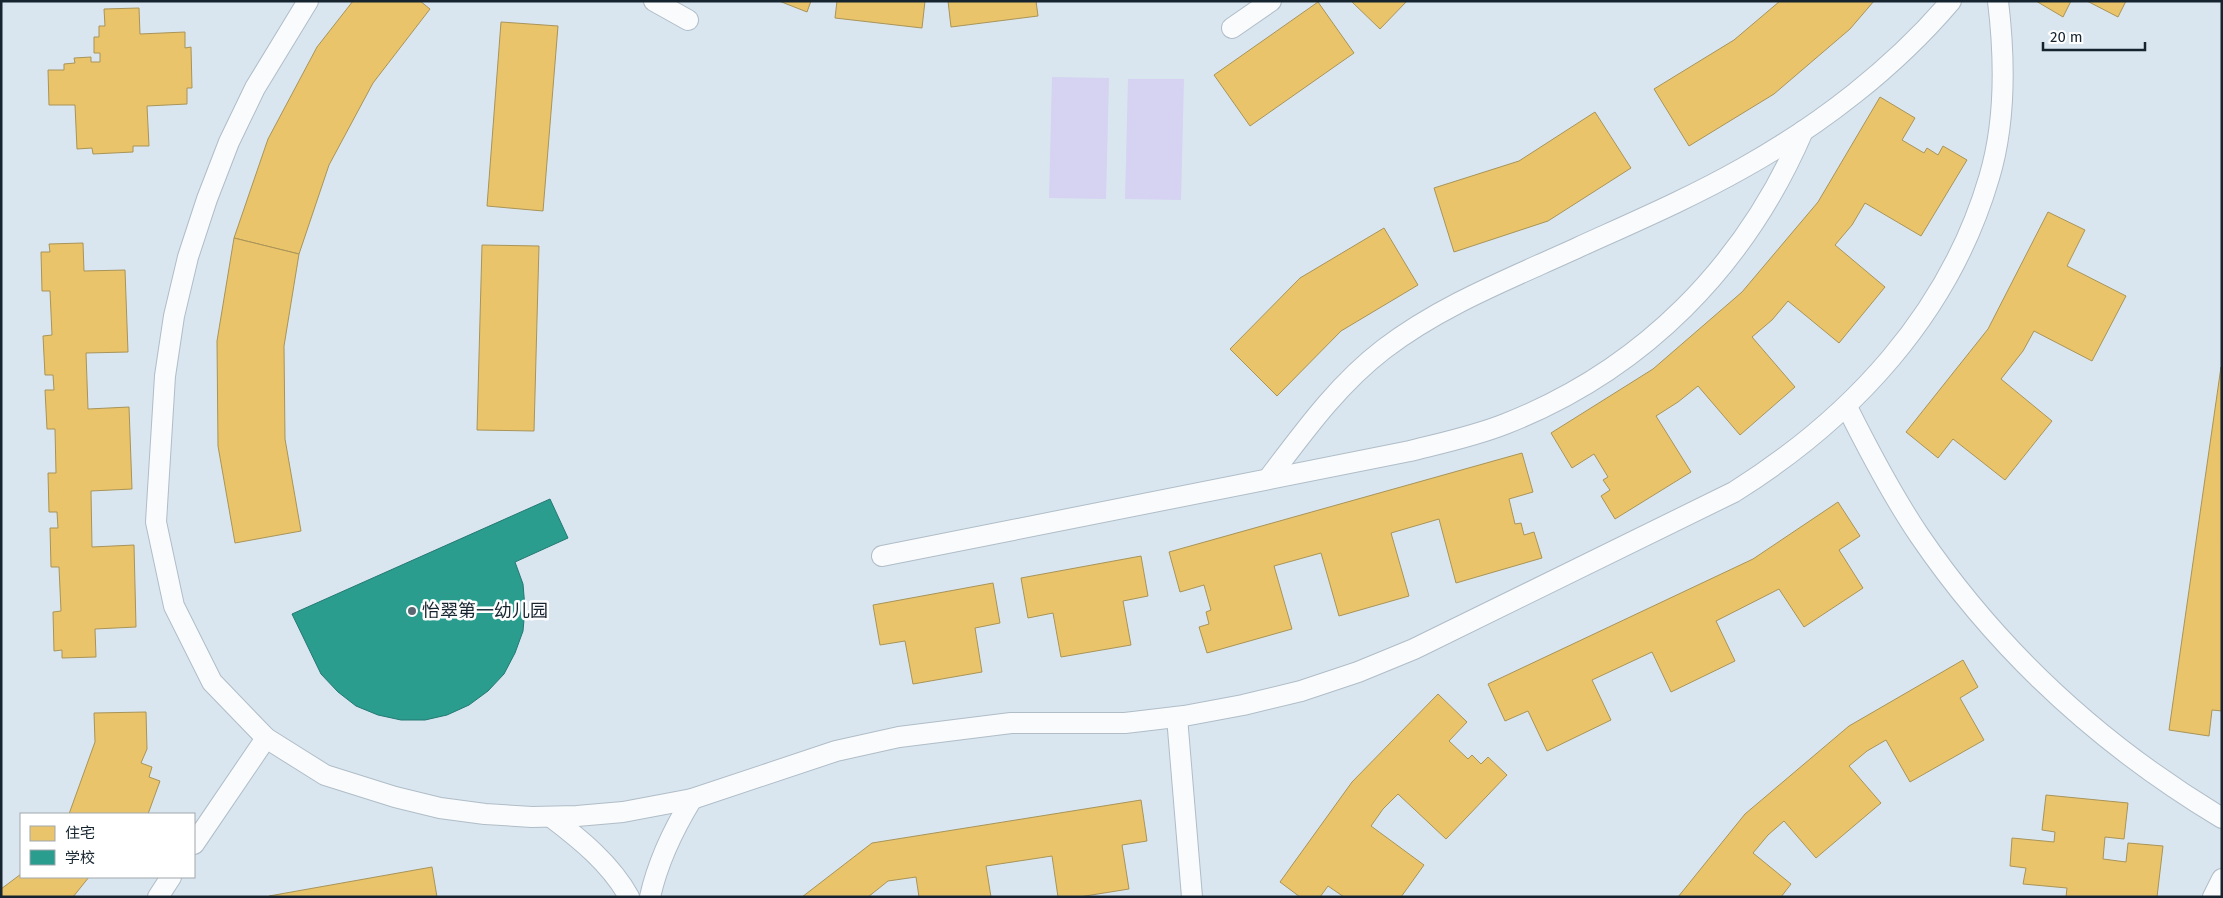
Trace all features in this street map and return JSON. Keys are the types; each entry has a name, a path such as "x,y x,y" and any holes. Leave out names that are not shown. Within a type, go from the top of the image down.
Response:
{"lane":[{"path":"308,1 255,88 229,142 207,199 188,257 174,316 165,376 156,522 174,606 212,682 266,738 325,775 395,797 440,808 485,814 551,817 624,812 692,799 836,751 899,737 1012,723 1125,722 1177,717 1243,705 1301,691 1358,672 1414,648 1734,492 1778,464 1847,407 1891,358 1922,317 1949,272 1971,226 1990,178 1998,130 2003,81 2002,33 1998,1"},
{"path":"654,1 688,20"},
{"path":"1232,28 1271,1"},
{"path":"1268,479 1320,410 1383,350 1456,302 1683,200 1744,168 1803,131 1854,93 1903,51 1951,1"},
{"path":"882,556 1458,440 1505,424 1550,404 1592,381 1633,353 1670,322 1711,280 1738,248 1766,206 1790,162 1803,131"},
{"path":"1847,407 1880,472 1919,535 1963,595 2012,651 2064,703 2121,751 2181,794 2222,818"},
{"path":"1177,717 1192,897"},
{"path":"195,843 266,738"},
{"path":"650,897 660,859 674,828 692,799"},
{"path":"551,817 579,838 604,863 629,897"},
{"path":"158,897 170,878"},
{"path":"2213,897 2222,879"}],"shaded area":[{"path":"1052,77 1109,78 1106,199 1049,198"},
{"path":"1128,79 1184,79 1181,200 1125,199"}],"building: 住宅":[{"path":"353,1 420,1 430,9 373,83 329,165 299,254 234,238 268,139 317,47"},
{"path":"779,1 811,1 807,12"},
{"path":"837,1 925,1 922,28 835,18"},
{"path":"948,1 1036,1 1038,16 951,27"},
{"path":"1351,1 1407,1 1380,29"},
{"path":"1780,1 1874,1 1850,29 1774,94 1689,146 1654,89 1734,40"},
{"path":"2036,1 2071,1 2063,17"},
{"path":"2087,1 2126,1 2118,17"},
{"path":"1318,2 1354,53 1250,126 1214,75"},
{"path":"139,8 140,34 185,32 185,48 191,47 192,88 187,88 187,104 147,106 149,146 133,146 133,152 93,154 92,148 77,149 75,105 49,105 48,70 64,70 64,64 75,63 74,58 91,57 91,62 100,62 100,53 94,53 94,37 99,37 99,26 105,26 104,9"},
{"path":"501,22 558,26 543,211 487,206"},
{"path":"1880,97 1915,118 1902,140 1924,153 1927,148 1938,155 1943,146 1967,160 1921,236 1865,203 1852,225 1835,245 1885,287 1839,343 1788,301 1772,320 1752,337 1795,387 1740,435 1698,386 1656,416 1691,472 1615,519 1601,496 1610,490 1603,480 1608,477 1594,454 1572,468 1551,433 1653,369 1742,292 1818,202"},
{"path":"1595,112 1631,168 1548,221 1454,252 1434,188 1519,161"},
{"path":"2048,212 2085,230 2067,266 2126,296 2092,361 2034,331 2023,351 2001,379 2052,421 2005,480 1953,439 1938,458 1906,432 1988,329"},
{"path":"1384,228 1418,285 1341,331 1277,396 1230,349 1300,278"},
{"path":"234,238 299,254 284,346 285,439 301,531 235,543 218,446 217,341"},
{"path":"83,243 84,271 125,270 128,352 86,353 88,409 129,407 132,489 91,491 92,547 134,545 136,627 95,629 96,657 62,658 62,650 54,651 53,612 61,611 59,567 51,567 50,528 58,528 57,512 49,512 48,473 56,473 55,429 47,429 45,390 54,390 53,375 45,375 43,336 52,335 50,291 42,291 41,252 50,252 49,244"},
{"path":"482,245 539,246 534,431 477,430"},
{"path":"2221,367 2222,711 2212,710 2209,736 2169,730"},
{"path":"1522,453 1533,492 1509,499 1515,524 1521,523 1524,535 1534,532 1542,558 1456,583 1439,519 1391,533 1409,596 1339,616 1321,553 1274,566 1292,629 1207,653 1199,627 1209,624 1206,612 1211,610 1204,585 1180,592 1169,552"},
{"path":"1838,502 1860,536 1839,550 1863,588 1804,627 1779,589 1716,621 1735,661 1671,692 1652,652 1592,680 1611,720 1547,751 1528,711 1505,721 1488,684 1753,559"},
{"path":"1141,556 1148,596 1123,601 1131,645 1061,657 1053,613 1028,618 1021,578"},
{"path":"993,583 1000,623 975,628 982,672 913,684 905,641 880,645 873,605"},
{"path":"1963,660 1978,687 1960,698 1984,740 1910,782 1886,740 1867,751 1849,766 1881,803 1816,858 1784,821 1768,835 1753,853 1791,884 1781,897 1678,897 1745,814 1849,726"},
{"path":"1438,694 1467,722 1449,741 1468,759 1472,755 1481,764 1488,757 1507,775 1446,839 1398,794 1383,809 1371,826 1424,865 1401,897 1344,897 1328,886 1320,897 1300,897 1280,882 1352,782"},
{"path":"146,712 147,749 141,763 152,767 149,777 160,781 148,813 69,813 95,742 94,713"},
{"path":"2046,795 2128,803 2124,839 2105,837 2103,859 2126,862 2128,843 2163,846 2157,897 2066,897 2067,888 2023,884 2026,868 2010,866 2012,838 2054,842 2055,832 2042,830"},
{"path":"1141,800 1147,841 1122,845 1129,889 1079,897 1058,897 1052,856 986,866 991,897 919,897 916,877 888,881 868,897 802,897 872,843"},
{"path":"432,867 437,897 268,897 269,896"},
{"path":"20,875 20,878 88,878 73,897 1,897 1,889"}],"building: 学校":[{"name":"怡翠第一幼儿园","path":"550,499 568,538 515,562 523,584 525,608 523,631 515,653 504,674 488,691 469,705 447,715 425,720 401,720 378,715 356,706 338,692 321,674 292,614"}],"place":[{"name":"怡翠第一幼儿园","path":"412,611"}]}
